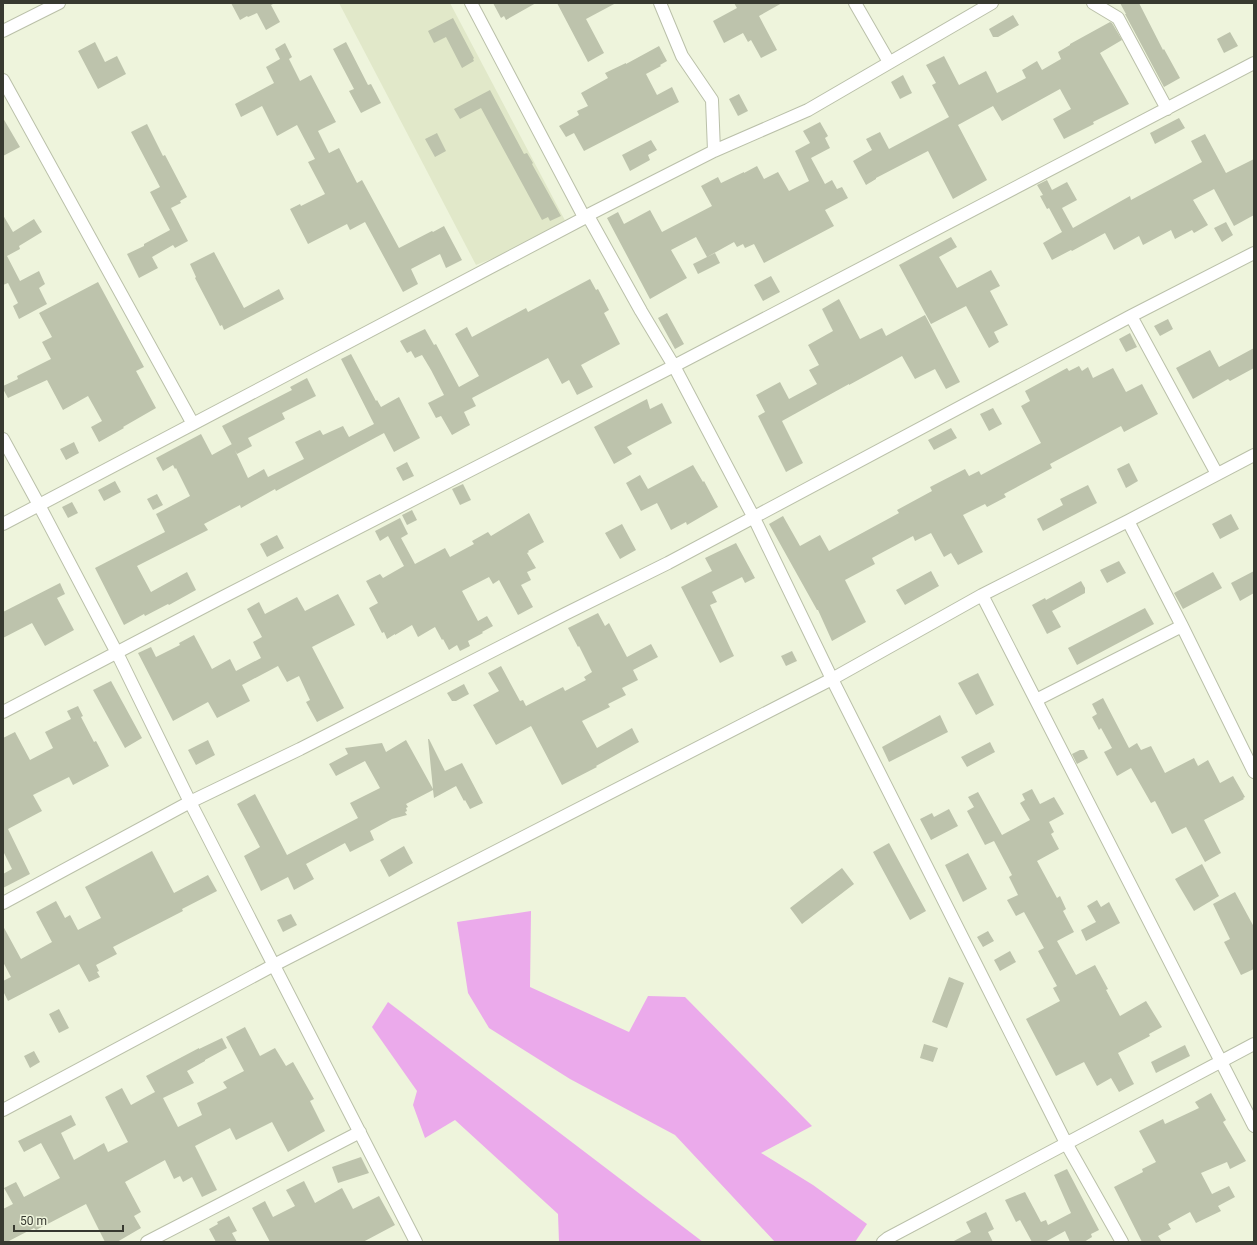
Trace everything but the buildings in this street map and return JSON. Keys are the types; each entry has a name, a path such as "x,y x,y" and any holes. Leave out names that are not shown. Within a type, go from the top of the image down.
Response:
{"street":[{"path":"3,31 59,3"},
{"path":"471,3 586,216 674,366 754,518 832,679 1066,1143 1122,1242"},
{"path":"660,3 682,56 712,100 714,151"},
{"path":"855,3 889,62"},
{"path":"3,524 586,216 714,151 808,110 992,3"},
{"path":"1094,3 1118,18 1167,109"},
{"path":"3,712 221,598 674,366 1254,63"},
{"path":"3,80 193,424"},
{"path":"3,902 190,802 307,745 668,563 1132,316 1254,253"},
{"path":"1132,316 1217,474"},
{"path":"3,439 117,653 190,802 416,1242"},
{"path":"4,1106 274,965 832,679 982,595 1254,455"},
{"path":"1128,521 1254,772"},
{"path":"982,595 1254,1126"},
{"path":"1036,700 1182,626"},
{"path":"883,1242 895,1234 1254,1044"},
{"path":"147,1242 360,1132"}],"shaded area":[{"path":"339,3 450,3 569,228 476,265"},
{"path":"531,911 530,987 629,1032 648,996 685,997 812,1126 761,1153 813,1185 867,1224 855,1242 775,1242 675,1135 570,1079 489,1028 468,993 457,922"},
{"path":"388,1002 703,1242 559,1242 558,1214 455,1120 425,1138 413,1105 417,1091 372,1027"}]}
